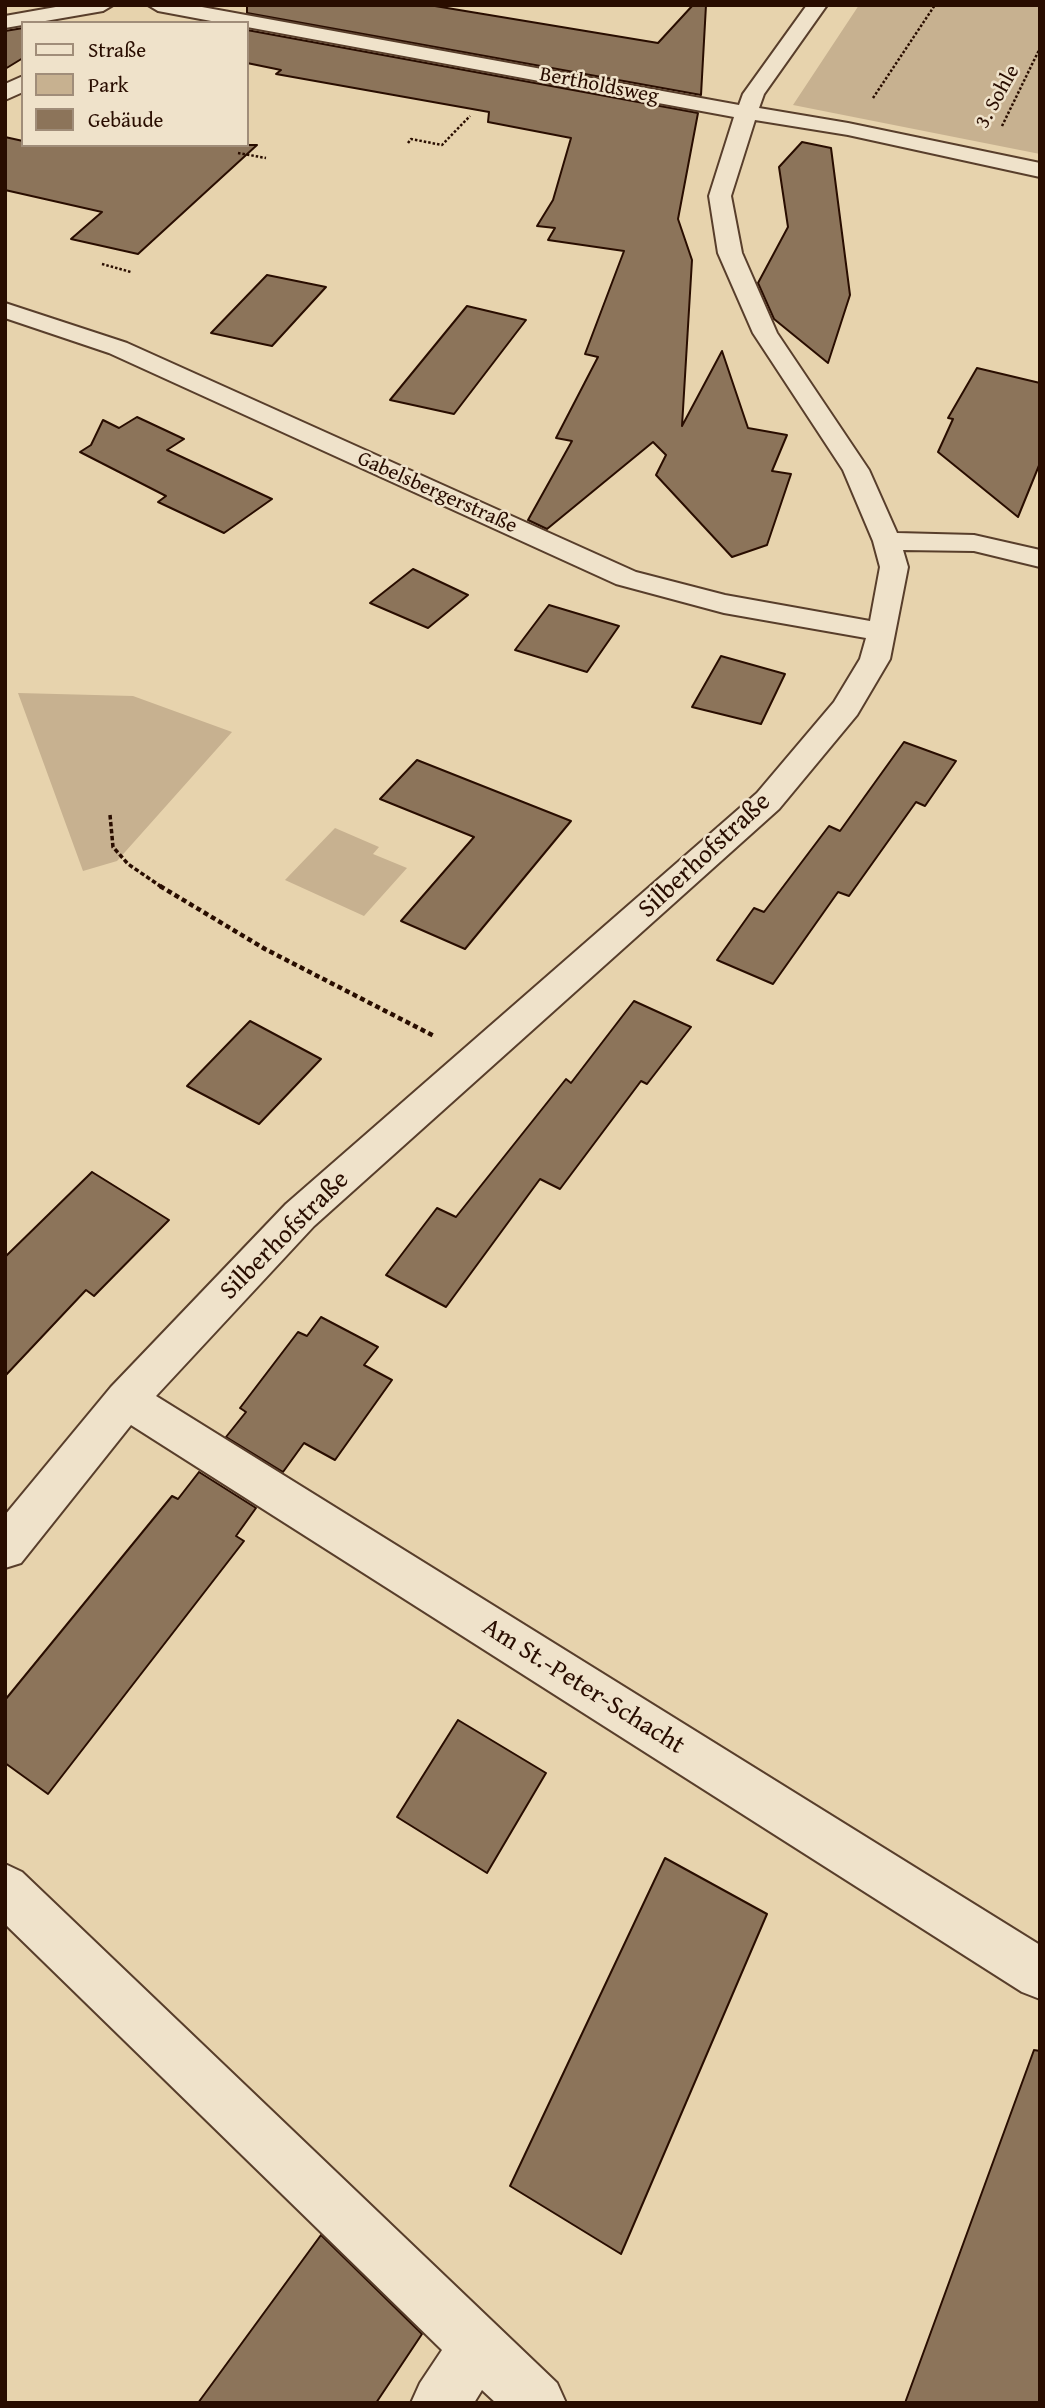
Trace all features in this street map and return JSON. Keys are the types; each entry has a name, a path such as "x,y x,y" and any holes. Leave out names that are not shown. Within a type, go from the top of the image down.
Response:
{"street":[{"name":"Bertholdsweg","path":"158,5 244,21"},
{"name":"Silberhofstraße","path":"5,1548 126,1400 300,1215 768,801 846,708 874,659 883,632 894,567 887,541 856,470 778,356 730,253 720,196 754,94 817,5"},
{"path":"5,22 110,14"},
{"name":"Bertholdsweg","path":"248,22 747,114 848,129 1040,170"},
{"path":"5,94 21,83"},
{"name":"Gabelsbergerstraße","path":"5,310 118,348 626,578 724,604 883,632"},
{"path":"887,541 974,543 1040,559"},
{"name":"Am St.-Peter-Schacht","path":"126,1400 1040,1973"},
{"path":"5,1889 537,2403"},
{"path":"440,2403 477,2347"}],"path":[{"path":"848,129 859,118 935,5"},
{"name":"3. Sohle","path":"977,157 1005,121 1040,48"},
{"path":"408,143 411,139 442,145 470,116"},
{"path":"238,153 266,158"},
{"path":"103,264 131,272"},
{"path":"110,815 113,847 128,864 150,880 265,949 478,1058"}],"green space":[{"path":"859,5 1040,5 1040,154 793,105"},
{"path":"18,693 133,696 232,732 117,861 83,871"},
{"path":"335,828 379,847 373,854 407,868 364,916 285,880"}],"building":[{"path":"247,5 429,5 658,43 693,5 706,5 701,95 247,13"},
{"path":"21,28 21,59 5,69 5,31"},
{"path":"248,30 698,113 678,219 692,260 682,426 722,351 748,428 787,435 772,471 791,474 767,545 732,557 656,475 666,455 653,442 547,529 528,520 572,441 556,438 598,357 585,354 624,251 548,240 555,228 537,226 553,200 571,138 488,122 489,112 276,74 281,70 248,63"},
{"path":"5,137 21,141 21,147 257,145 138,254 71,239 102,212 5,190"},
{"path":"802,142 831,148 850,295 828,363 774,319 758,283 788,227 779,167"},
{"path":"267,275 326,287 272,346 211,333"},
{"path":"467,306 526,320 454,414 390,400"},
{"path":"977,368 1040,383 1040,463 1018,517 938,452 953,419 948,418"},
{"path":"137,417 184,439 167,450 272,499 224,533 158,502 166,496 80,452 91,445 103,420 119,428"},
{"path":"413,569 468,595 428,628 370,603"},
{"path":"549,605 619,626 587,672 515,650"},
{"path":"721,656 785,674 761,724 692,707"},
{"path":"904,742 956,761 925,806 916,802 849,896 838,892 773,984 717,960 754,908 764,912 829,826 840,831"},
{"path":"417,760 571,821 465,949 401,921 474,837 380,799"},
{"path":"634,1001 691,1027 647,1084 641,1081 560,1189 540,1179 446,1307 386,1275 437,1208 456,1217 566,1079 571,1083"},
{"path":"250,1021 321,1059 259,1124 187,1086"},
{"path":"92,1172 169,1220 94,1296 86,1290 5,1376 5,1257"},
{"path":"321,1317 378,1347 364,1365 392,1380 335,1460 304,1443 283,1472 226,1437 246,1412 240,1408 298,1332 307,1336"},
{"path":"199,1472 256,1508 236,1536 244,1541 48,1794 5,1763 5,1700 172,1496 178,1499"},
{"path":"458,1720 546,1773 487,1873 397,1817"},
{"path":"665,1858 767,1914 621,2254 510,2186"},
{"path":"1034,2050 1040,2051 1040,2403 905,2403"},
{"path":"321,2235 422,2334 376,2403 198,2403"}]}
